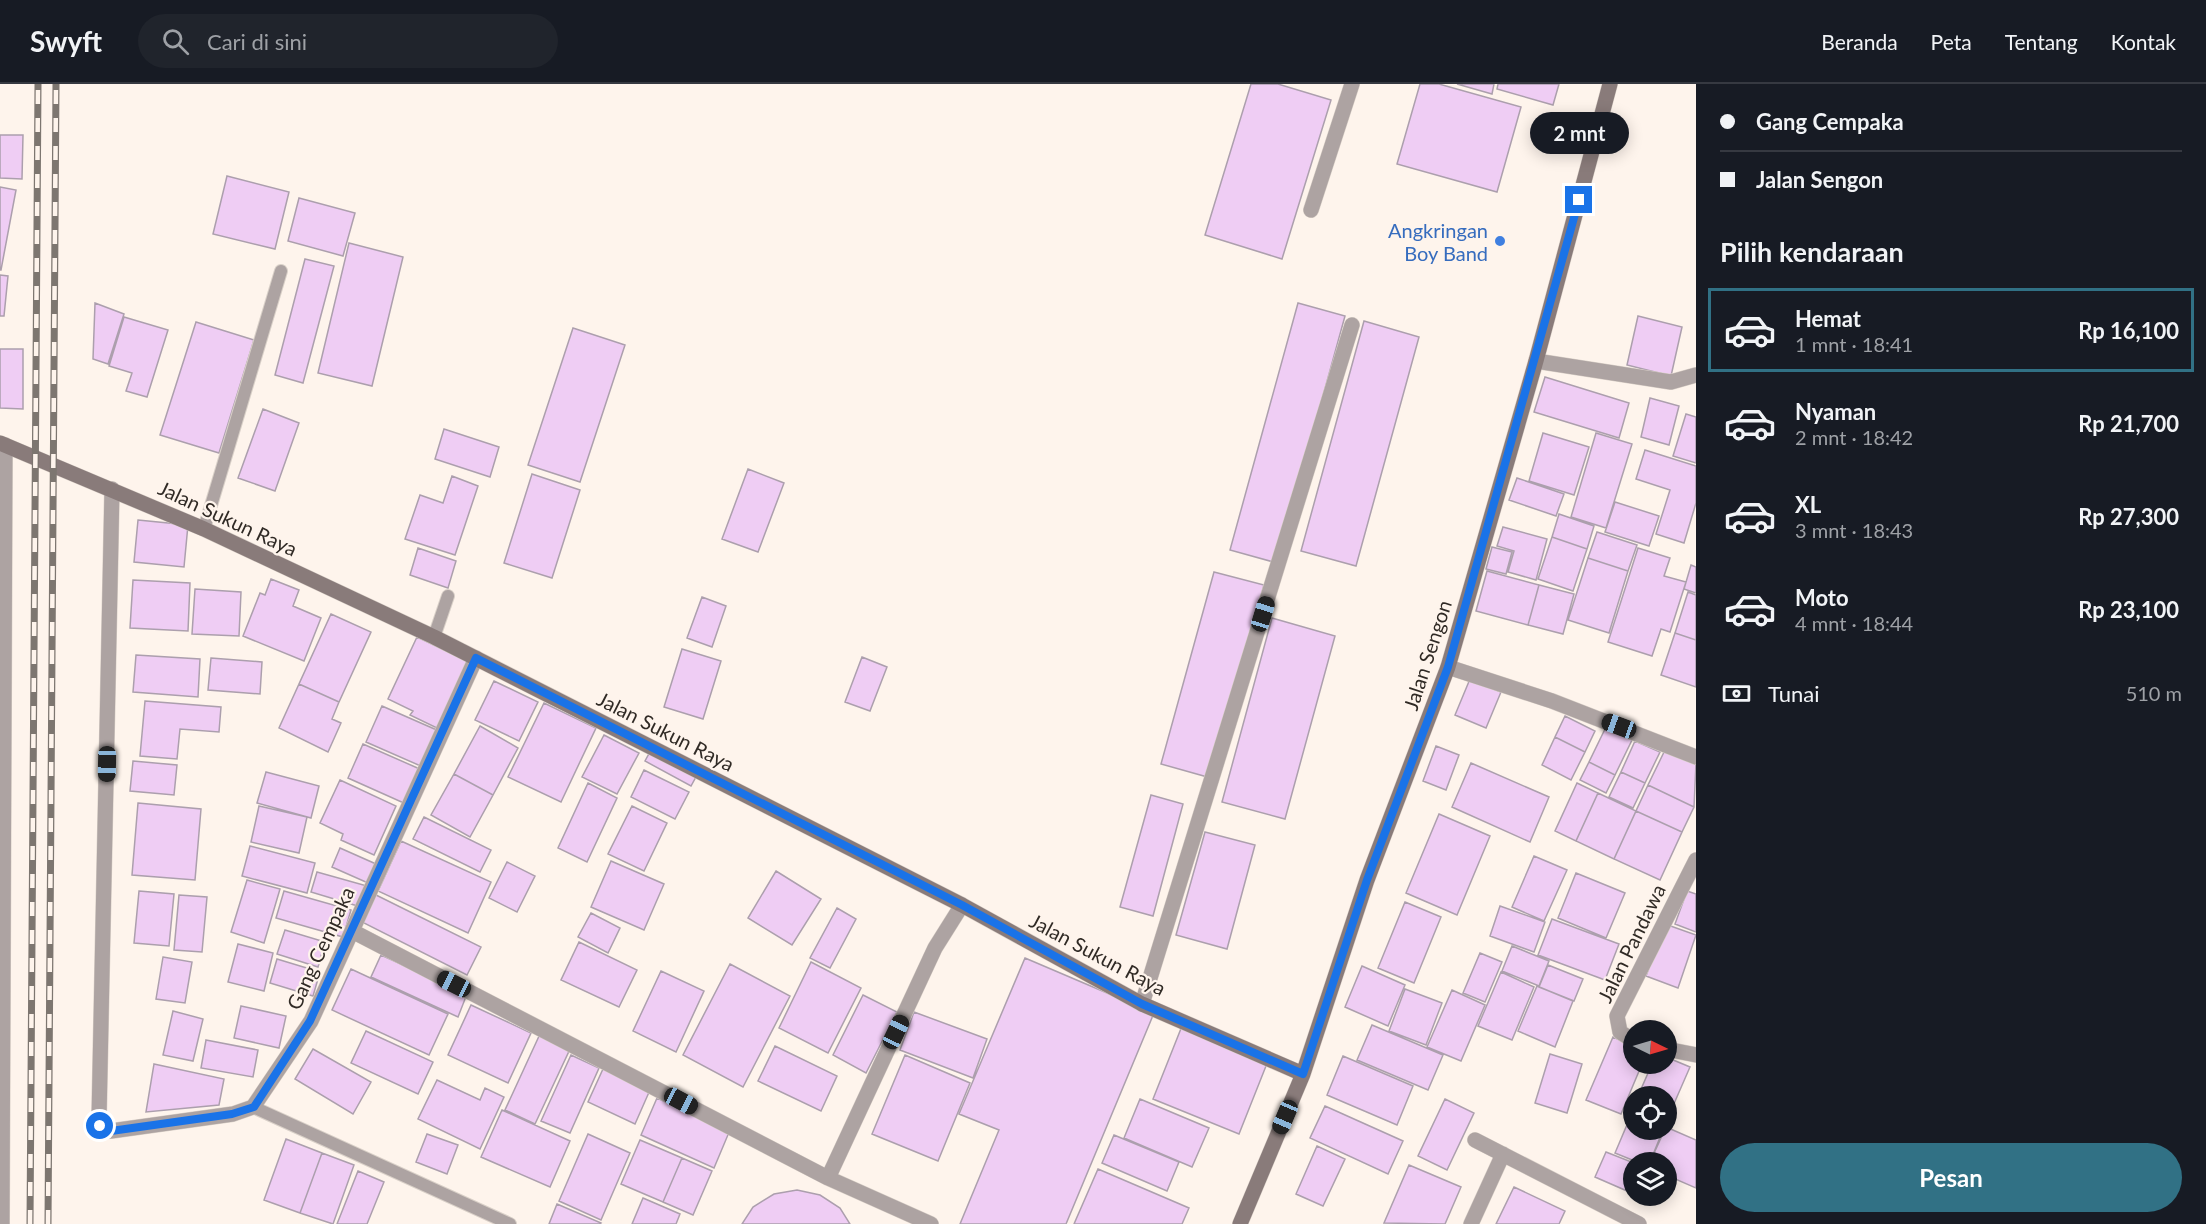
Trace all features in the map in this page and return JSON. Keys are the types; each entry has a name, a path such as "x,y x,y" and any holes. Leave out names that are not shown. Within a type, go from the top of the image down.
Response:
{"street":[{"path":"1311,210 1352,84"},
{"name":"Jalan Sengon","path":"1240,1224 1303,1074 1367,880 1448,667 1536,361 1610,84"},
{"path":"1142,1004 1352,326"},
{"path":"1536,361 1671,382 1696,375"},
{"path":"2,444 2,1224"},
{"name":"Jalan Sukun Raya","path":"2,444 204,529 434,637 962,905 1142,1004 1303,1074"},
{"path":"112,489 99,1107 101,1130 111,1131 232,1114 254,1107"},
{"name":"Gang Cempaka","path":"254,1107 310,1021 476,658"},
{"path":"1448,667 1552,701 1696,757"},
{"name":"Jalan Pandawa","path":"1623,1034 1620,1032 1617,1016 1696,860"},
{"path":"828,1178 935,948 962,905"},
{"path":"352,931 828,1178 931,1224"},
{"path":"1677,1051 1696,1055"},
{"path":"1475,1140 1620,1220 1639,1224"},
{"path":"1471,1224 1503,1154"}],"lane":[{"path":"204,529 281,271"},
{"path":"434,637 448,596"},
{"path":"254,1107 510,1224"}],"building":[{"path":"1251,84 1278,84 1331,100 1282,259 1205,235"},
{"path":"1420,84 1439,84 1521,107 1497,192 1397,164"},
{"path":"1457,84 1494,84 1492,94"},
{"path":"1498,84 1559,84 1553,105 1497,89"},
{"path":"0,135 23,135 22,179 0,178"},
{"path":"227,176 289,192 275,249 213,234"},
{"path":"0,187 16,190 1,270 0,270"},
{"path":"299,198 355,213 343,256 288,241"},
{"path":"349,243 403,257 372,386 318,373"},
{"path":"305,259 334,266 303,383 275,375"},
{"path":"0,275 8,276 4,316 0,316"},
{"path":"95,303 124,314 108,364 93,359"},
{"path":"1298,303 1345,316 1277,563 1230,550"},
{"path":"1638,316 1682,327 1671,376 1627,365"},
{"path":"124,317 168,330 147,397 126,391 132,373 109,366"},
{"path":"1364,321 1419,337 1356,566 1301,551"},
{"path":"196,322 254,340 219,453 160,435"},
{"path":"573,328 625,345 580,482 528,465"},
{"path":"0,349 23,349 23,409 0,408"},
{"path":"1545,377 1629,403 1619,438 1534,412"},
{"path":"1650,398 1679,406 1669,445 1641,437"},
{"path":"263,409 299,423 275,491 238,478"},
{"path":"1686,414 1696,417 1696,463 1673,456"},
{"path":"444,429 499,447 490,477 435,459"},
{"path":"1543,433 1589,447 1574,495 1529,481"},
{"path":"1596,433 1632,444 1606,528 1571,517"},
{"path":"1645,450 1696,466 1696,503 1684,543 1656,534 1670,490 1636,479"},
{"path":"748,469 784,483 758,552 722,539"},
{"path":"532,474 580,490 552,578 504,563"},
{"path":"452,476 478,486 455,555 405,539 420,495 443,503"},
{"path":"1517,478 1564,494 1556,516 1509,500"},
{"path":"1615,502 1659,516 1649,546 1605,532"},
{"path":"1559,514 1594,526 1587,549 1552,537"},
{"path":"138,520 188,525 184,567 134,562"},
{"path":"1503,527 1547,539 1536,580 1508,572 1514,551 1497,546"},
{"path":"1597,532 1637,545 1628,571 1588,558"},
{"path":"1552,537 1587,549 1573,591 1538,579"},
{"path":"1492,547 1512,552 1506,574 1486,569"},
{"path":"418,548 456,561 448,588 410,575"},
{"path":"1638,548 1670,558 1664,576 1686,582 1670,632 1661,629 1652,656 1608,642"},
{"path":"1588,558 1628,571 1609,633 1568,620"},
{"path":"1691,565 1696,567 1696,593 1684,589"},
{"path":"1487,571 1539,585 1528,625 1476,611"},
{"path":"1214,572 1264,585 1211,778 1161,764"},
{"path":"271,579 299,590 293,606 321,618 304,661 243,636 260,593 265,595"},
{"path":"133,580 190,583 188,631 130,628"},
{"path":"1539,585 1574,594 1563,634 1528,625"},
{"path":"195,589 241,592 239,636 192,634"},
{"path":"1688,592 1696,595 1696,640 1675,633"},
{"path":"702,597 726,606 712,647 687,638"},
{"path":"331,614 371,632 339,702 299,684"},
{"path":"1272,618 1335,636 1285,819 1222,802"},
{"path":"1675,633 1696,640 1696,687 1661,675"},
{"path":"417,637 470,662 439,729 410,715 413,711 388,699"},
{"path":"682,649 721,661 703,719 664,707"},
{"path":"136,655 200,659 198,697 133,692"},
{"path":"862,657 887,667 870,711 845,702"},
{"path":"211,658 262,662 260,694 208,690"},
{"path":"1470,679 1501,692 1486,728 1455,715"},
{"path":"494,681 538,702 519,741 475,720"},
{"path":"299,684 339,702 332,719 341,723 328,752 279,728"},
{"path":"145,701 221,707 219,732 180,729 177,759 140,756"},
{"path":"544,703 596,728 561,802 508,777"},
{"path":"382,706 439,731 423,767 366,742"},
{"path":"1565,716 1595,731 1585,752 1555,737"},
{"path":"480,726 518,748 493,795 454,774"},
{"path":"1606,727 1632,740 1615,775 1589,762"},
{"path":"604,735 639,753 617,794 582,777"},
{"path":"1555,737 1585,752 1571,780 1542,765"},
{"path":"1635,741 1660,752 1645,783 1621,772"},
{"path":"363,744 422,770 406,804 348,778"},
{"path":"1436,746 1459,755 1446,790 1423,781"},
{"path":"1666,748 1696,763 1694,807 1648,785"},
{"path":"651,750 697,775 691,786 645,761"},
{"path":"133,761 177,765 174,795 130,791"},
{"path":"1589,762 1615,775 1606,793 1580,780"},
{"path":"1471,763 1549,797 1530,842 1452,807"},
{"path":"644,770 689,792 675,819 631,797"},
{"path":"266,772 319,786 311,818 257,803"},
{"path":"1621,772 1645,783 1633,808 1609,797"},
{"path":"454,774 493,795 470,837 431,815"},
{"path":"340,780 396,806 374,855 341,840 343,834 320,823"},
{"path":"588,783 617,798 587,862 558,848"},
{"path":"1577,783 1598,793 1576,841 1555,831"},
{"path":"1648,785 1694,807 1682,832 1636,811"},
{"path":"1598,793 1636,811 1614,859 1576,841"},
{"path":"1151,795 1183,804 1153,916 1120,907"},
{"path":"138,803 201,809 195,880 132,875"},
{"path":"259,806 307,817 299,853 251,842"},
{"path":"632,806 667,823 644,871 608,854"},
{"path":"1636,811 1682,832 1660,880 1614,859"},
{"path":"1439,814 1490,836 1457,915 1406,893"},
{"path":"424,817 491,850 480,872 413,839"},
{"path":"1205,832 1255,845 1227,949 1176,935"},
{"path":"401,841 491,882 468,933 378,891"},
{"path":"250,846 315,863 307,893 242,876"},
{"path":"340,848 376,864 368,883 332,867"},
{"path":"1534,856 1567,870 1544,921 1512,907"},
{"path":"611,861 664,884 644,930 591,907"},
{"path":"507,862 535,876 517,912 489,898"},
{"path":"776,871 821,899 792,945 748,918"},
{"path":"317,872 367,886 361,907 311,892"},
{"path":"1576,873 1625,893 1606,938 1558,918"},
{"path":"247,880 280,889 264,943 231,932"},
{"path":"139,891 174,894 169,946 134,943"},
{"path":"284,891 351,910 343,937 276,918"},
{"path":"1687,891 1696,894 1696,932 1675,924"},
{"path":"374,894 481,947 467,975 360,921"},
{"path":"179,895 207,897 202,952 174,950"},
{"path":"1405,902 1441,917 1414,983 1378,968"},
{"path":"1500,906 1545,922 1534,952 1490,936"},
{"path":"837,908 856,919 830,968 810,958"},
{"path":"591,913 620,928 608,953 578,937"},
{"path":"1552,919 1619,944 1605,980 1538,955"},
{"path":"1665,924 1696,935 1678,988 1646,976"},
{"path":"285,930 325,942 318,967 277,954"},
{"path":"579,942 637,970 619,1007 561,980"},
{"path":"238,944 273,953 264,991 228,982"},
{"path":"1512,946 1549,961 1539,986 1502,971"},
{"path":"1480,953 1502,962 1485,1002 1463,993"},
{"path":"381,955 467,994 458,1017 371,977"},
{"path":"163,957 192,962 185,1003 156,999"},
{"path":"1025,958 1154,1013 1066,1224 960,1224 999,1130 959,1114"},
{"path":"277,959 320,972 313,996 270,983"},
{"path":"811,962 861,988 828,1053 779,1028"},
{"path":"730,964 790,996 743,1087 683,1055"},
{"path":"1548,965 1583,979 1574,1001 1539,987"},
{"path":"1362,966 1405,985 1388,1026 1345,1007"},
{"path":"351,969 448,1014 429,1055 332,1010"},
{"path":"661,971 704,991 676,1052 633,1031"},
{"path":"1501,972 1534,987 1512,1040 1478,1026"},
{"path":"1537,986 1573,1001 1555,1047 1518,1031"},
{"path":"1405,989 1442,1003 1426,1045 1389,1031"},
{"path":"1452,990 1485,1005 1461,1061 1427,1047"},
{"path":"863,995 897,1012 866,1073 833,1055"},
{"path":"471,1005 531,1033 508,1083 448,1055"},
{"path":"241,1006 286,1016 279,1048 234,1038"},
{"path":"173,1011 203,1019 193,1061 163,1055"},
{"path":"914,1012 987,1039 973,1078 900,1050"},
{"path":"1372,1025 1443,1055 1428,1090 1357,1060"},
{"path":"1182,1026 1268,1061 1239,1134 1153,1099"},
{"path":"366,1031 433,1062 418,1094 351,1063"},
{"path":"540,1034 570,1049 535,1124 505,1110"},
{"path":"1613,1037 1623,1041 1623,1074 1638,1074 1633,1086 1623,1086 1621,1114 1586,1100"},
{"path":"206,1040 258,1050 253,1077 201,1068"},
{"path":"775,1046 837,1076 821,1111 758,1081"},
{"path":"313,1049 371,1082 353,1114 295,1079"},
{"path":"1550,1054 1582,1064 1567,1113 1535,1103"},
{"path":"571,1055 599,1068 570,1133 541,1121"},
{"path":"905,1055 970,1083 938,1161 872,1134"},
{"path":"1343,1056 1413,1086 1397,1125 1327,1095"},
{"path":"1677,1062 1690,1067 1677,1097 1677,1086 1642,1086 1648,1074 1677,1074"},
{"path":"154,1064 224,1079 219,1105 146,1112"},
{"path":"603,1069 650,1090 635,1124 588,1102"},
{"path":"437,1080 480,1100 485,1088 504,1097 480,1149 418,1119"},
{"path":"657,1098 730,1130 714,1168 641,1135"},
{"path":"1140,1099 1209,1128 1192,1167 1124,1138"},
{"path":"1445,1099 1474,1113 1447,1170 1418,1156"},
{"path":"1325,1106 1403,1141 1388,1174 1310,1138"},
{"path":"502,1110 570,1141 550,1187 481,1157"},
{"path":"1677,1132 1696,1140 1696,1188 1677,1180 1677,1152 1655,1152 1660,1140 1677,1140"},
{"path":"427,1134 458,1145 447,1174 416,1162"},
{"path":"588,1134 630,1153 601,1220 559,1201"},
{"path":"1623,1134 1623,1140 1659,1140 1654,1152 1623,1152 1623,1156 1615,1153"},
{"path":"1114,1135 1179,1162 1167,1191 1102,1163"},
{"path":"286,1139 322,1153 300,1213 264,1200"},
{"path":"640,1140 682,1158 663,1202 621,1184"},
{"path":"1317,1146 1345,1159 1323,1206 1296,1194"},
{"path":"1606,1152 1623,1159 1623,1189 1595,1177"},
{"path":"322,1153 354,1165 333,1224 300,1213"},
{"path":"682,1158 712,1171 693,1215 663,1202"},
{"path":"1409,1165 1461,1187 1445,1224 1384,1223"},
{"path":"1098,1169 1189,1208 1182,1224 1074,1224"},
{"path":"358,1171 384,1182 367,1224 337,1224"},
{"path":"1514,1187 1565,1211 1559,1224 1496,1224"},
{"path":"797,1190 820,1195 840,1208 850,1224 742,1224 753,1207 774,1194"},
{"path":"643,1198 680,1214 676,1224 632,1224"},
{"path":"557,1204 601,1223 549,1224"}],"railway":[{"path":"30,1224 38,84"},
{"path":"48,1224 56,84"}],"place":[{"name":"Angkringan Boy Band","path":"1500,241"}],"route":[{"path":"100,1126 101,1130 106,1132 232,1114 254,1107 310,1021 476,658 962,905 1142,1004 1303,1074 1367,880 1448,667 1536,361 1579,200"}]}
